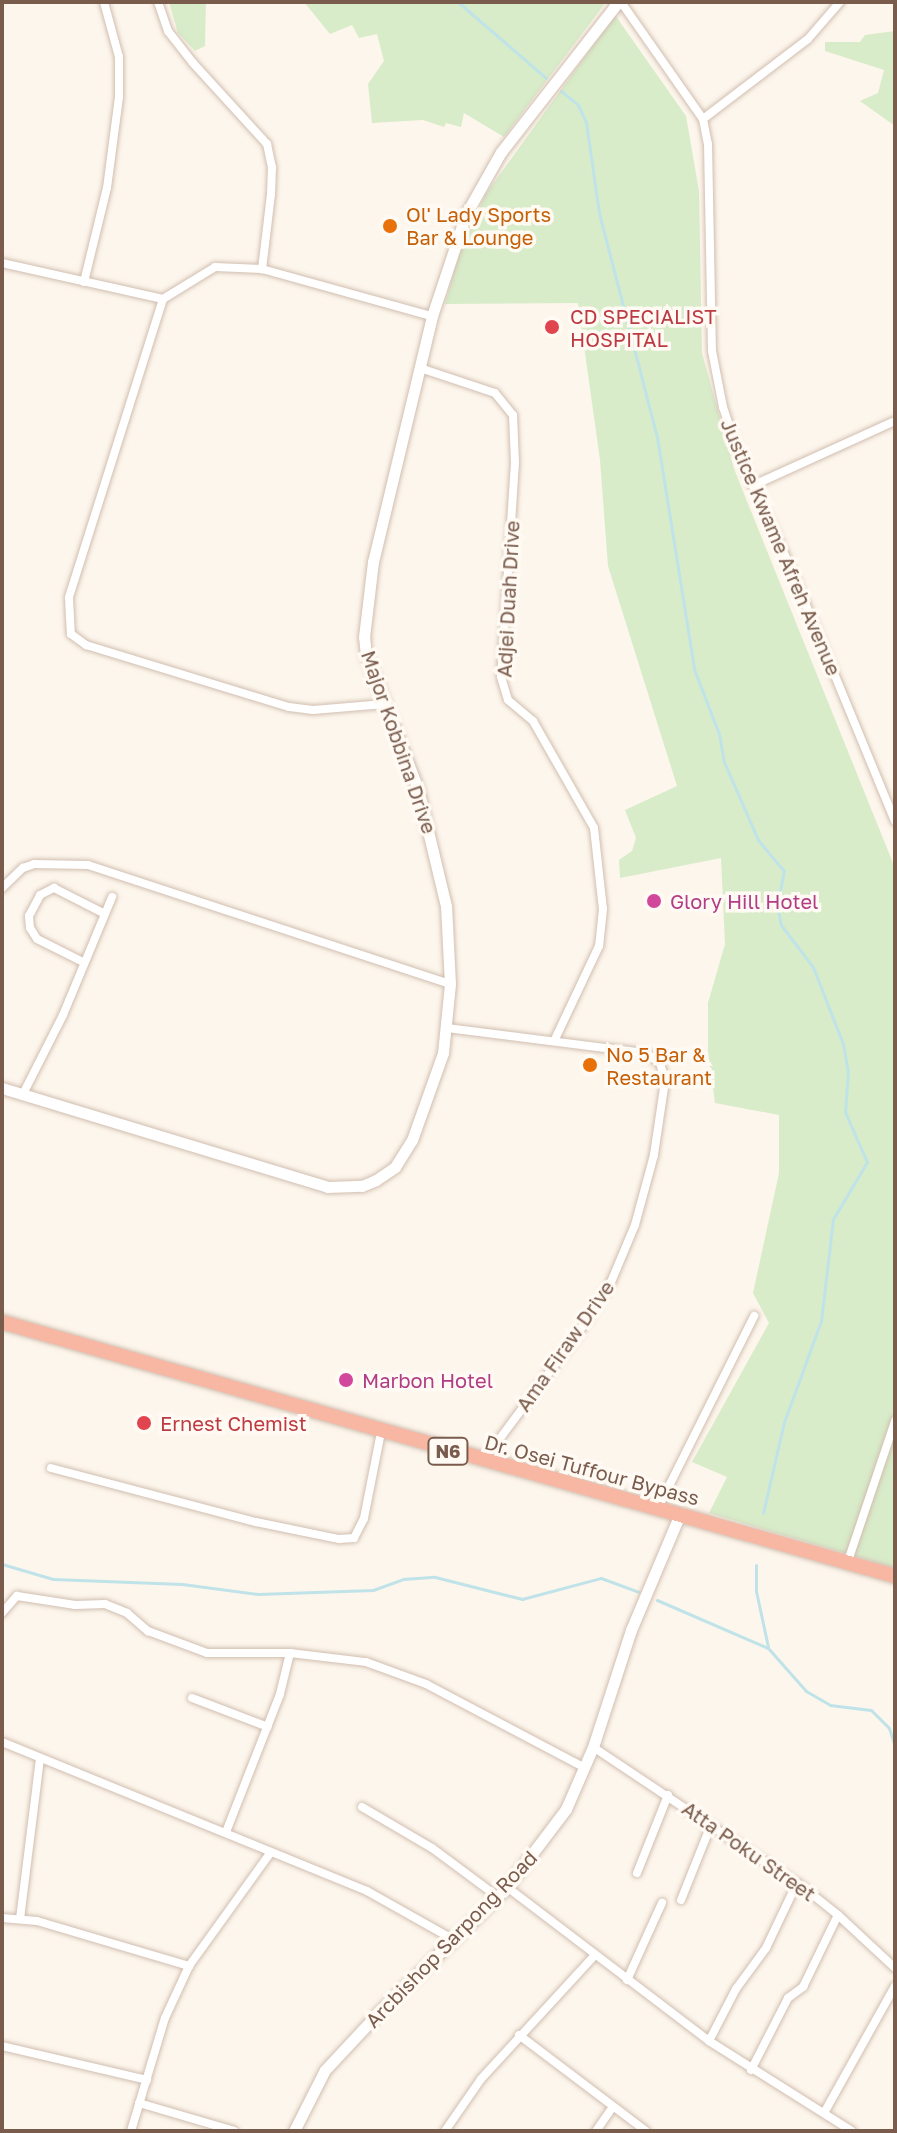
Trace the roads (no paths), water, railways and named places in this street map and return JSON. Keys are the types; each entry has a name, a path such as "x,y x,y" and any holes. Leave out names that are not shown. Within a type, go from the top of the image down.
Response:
{"highway":[{"name":"Dr. Osei Tuffour Bypass","path":"2,1322 895,1576"}],"street":[{"path":"84,282 107,188 119,97 119,57 104,2"},
{"path":"158,2 162,20 185,52 267,144 272,179 262,269"},
{"name":"Justice Kwame Afreh Avenue","path":"619,2 703,119 708,158 712,351 730,432 895,821"},
{"name":"Major Kobbina Drive","path":"2,1088 313,1185 362,1186 395,1167 412,1140 432,1091 447,1028 450,984 446,906 418,789 366,655 368,592 432,316 466,214 483,181 517,131 619,2"},
{"path":"703,119 808,39 840,2"},
{"path":"2,263 163,299"},
{"path":"385,704 325,710 289,707 86,645 71,634 69,598 163,299 215,267 262,269 432,316"},
{"name":"Adjei Duah Drive","path":"420,368 495,393 513,415 515,462 501,677 508,700 533,721 594,828 603,909 599,946 554,1041"},
{"path":"754,485 895,421"},
{"path":"2,888 23,868 34,864 88,865 450,984"},
{"path":"83,962 37,939 30,928 29,916 40,895 54,888 105,914"},
{"path":"23,1094 63,1015 112,897"},
{"name":"Ama Firaw Drive","path":"447,1028 646,1053 660,1063 665,1094 635,1225 611,1282 591,1315 483,1461"},
{"path":"658,1508 754,1316"},
{"path":"847,1564 895,1421"},
{"path":"51,1468 243,1519 328,1537 354,1538 364,1518 381,1432"},
{"name":"Arcbishop Sarpong Road","path":"294,2131 325,2070 379,2012 502,1892 546,1840 585,1768 631,1630 680,1514"},
{"path":"2,1613 17,1596 75,1605 105,1604 127,1613 148,1631 207,1653 290,1653 357,1660 416,1679 585,1768"},
{"path":"226,1832 268,1727 290,1653"},
{"path":"192,1698 268,1727"},
{"path":"2,1742 367,1891 454,1940"},
{"name":"Atta Poku Street","path":"593,1747 797,1883 838,1915 895,1968"},
{"path":"20,1919 40,1759"},
{"path":"637,1873 668,1795"},
{"path":"362,1807 502,1892 751,2070 852,2131"},
{"path":"681,1900 711,1825"},
{"path":"131,2131 165,2018 189,1966 271,1852"},
{"path":"709,2041 736,1989 766,1948 797,1883"},
{"path":"627,1980 662,1903"},
{"path":"751,2070 788,1998 803,1987 838,1915"},
{"path":"2,1918 20,1919 189,1966"},
{"path":"445,2131 474,2089 519,2035 594,1956"},
{"path":"824,2113 895,1986"},
{"path":"519,2035 646,2131"},
{"path":"2,2046 147,2080"},
{"path":"139,2103 234,2131"},
{"path":"596,2131 612,2108"}],"waterway":[{"path":"458,2 546,78"},
{"path":"561,91 578,105 586,122 599,213 657,437 694,669 719,734 724,762 758,840 784,871 777,905 781,925 813,967 843,1044 848,1072 845,1112 867,1162 833,1219 821,1321 784,1422 763,1513"},
{"path":"2,1564 53,1579 182,1584 258,1594 373,1590 403,1579 435,1577 522,1599 601,1578 639,1592"},
{"path":"756,1565 756,1591 768,1647"},
{"path":"657,1600 768,1648 806,1691 830,1705 871,1710 889,1728 895,1746"}],"place":[{"name":"Ol' Lady Sports Bar & Lounge","path":"390,226"},
{"name":"CD SPECIALIST HOSPITAL","path":"552,327"},
{"name":"Glory Hill Hotel","path":"654,901"},
{"name":"No 5 Bar & Restaurant","path":"590,1065"},
{"name":"Marbon Hotel","path":"346,1380"},
{"name":"Ernest Chemist","path":"144,1423"}]}
